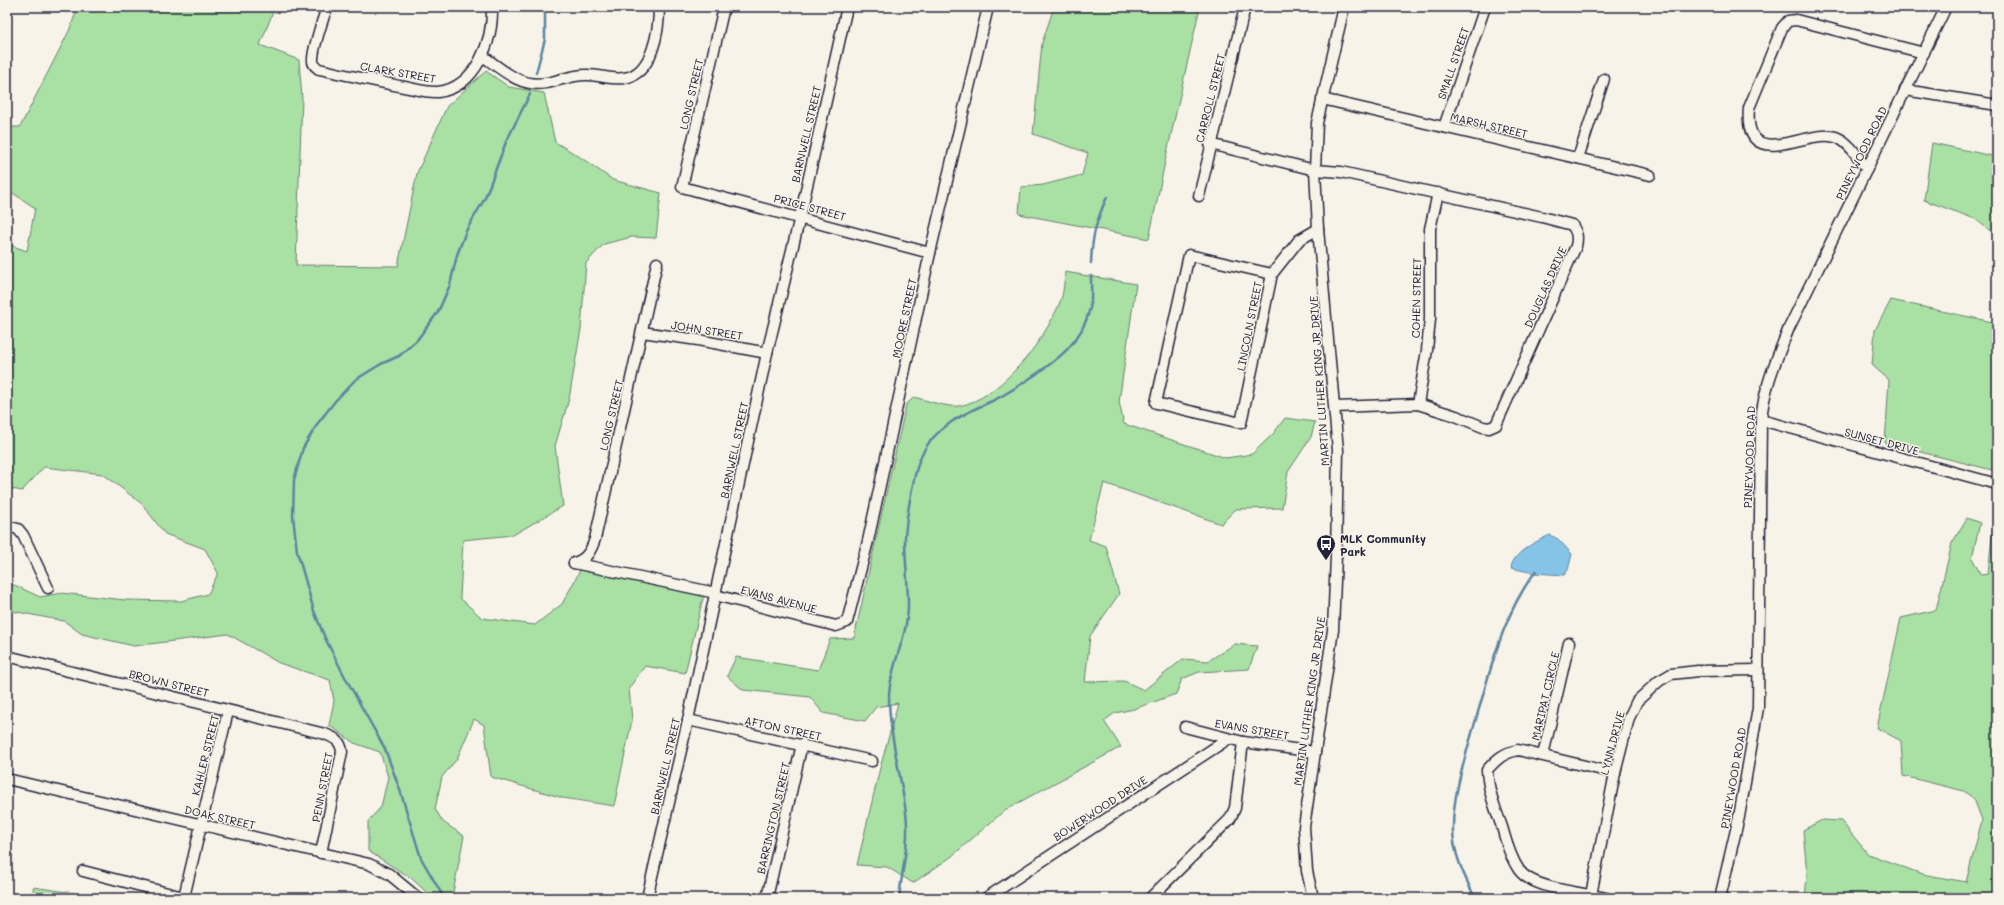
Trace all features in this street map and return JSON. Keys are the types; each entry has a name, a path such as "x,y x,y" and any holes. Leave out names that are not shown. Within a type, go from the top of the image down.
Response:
{"street":[{"name":"CLARK STREET","path":"327,7 313,61 315,66 319,69 437,92 459,85 471,74 482,56 492,21 492,7"},
{"path":"482,56 523,82 544,84 588,75 614,78 631,77 641,70 650,55 657,28 660,7"},
{"name":"LONG STREET","path":"682,187 724,7"},
{"name":"BARNWELL STREET","path":"647,898 688,720 767,353 800,217 847,7"},
{"name":"MOORE STREET","path":"836,626 847,622 850,614 871,525 930,253 988,7"},
{"name":"CARROLL STREET","path":"1199,196 1210,144 1245,7"},
{"name":"MARTIN LUTHER KING JR DRIVE","path":"1313,898 1307,872 1304,827 1332,630 1336,556 1338,450 1318,229 1315,170 1317,123 1344,7"},
{"name":"SMALL STREET","path":"1444,128 1486,7"},
{"name":"PINEYWOOD ROAD","path":"1720,898 1739,817 1758,708 1757,670 1760,420 1762,402 1768,381 1789,329 1946,7"},
{"path":"1867,169 1850,148 1838,138 1822,136 1774,145 1762,142 1752,134 1748,119 1749,108 1782,28 1788,21 1796,20 1924,53"},
{"path":"1578,158 1604,79"},
{"path":"1905,90 1997,105"},
{"name":"MARSH STREET","path":"1322,99 1650,174"},
{"name":"DOUGLAS DRIVE","path":"1210,144 1315,170 1341,172 1566,222 1572,225 1578,238 1542,324 1496,425 1489,428 1483,427 1456,416 1418,404 1335,407"},
{"name":"PRICE STREET","path":"682,187 800,217 930,253"},
{"name":"COHEN STREET","path":"1418,404 1427,350 1430,319 1429,236 1438,193"},
{"name":"LINCOLN STREET","path":"1272,274 1189,255 1156,403 1241,423 1272,274 1299,240 1318,229"},
{"name":"LONG STREET","path":"574,563 584,558 592,549 658,263"},
{"name":"JOHN STREET","path":"642,332 698,340 767,353"},
{"name":"SUNSET DRIVE","path":"1760,420 1997,484"},
{"path":"7,526 18,529 23,535 48,588"},
{"name":"EVANS AVENUE","path":"574,563 711,592 715,595 836,626"},
{"name":"MARIPAT CIRCLE","path":"1543,755 1569,643"},
{"name":"BROWN STREET","path":"7,656 324,734"},
{"name":"LYNN DRIVE","path":"1591,895 1629,718 1637,701 1659,681 1671,674 1683,672 1757,670"},
{"name":"KAHLER STREET","path":"185,898 200,825 228,711"},
{"name":"AFTON STREET","path":"688,720 802,744 872,761"},
{"name":"EVANS STREET","path":"1185,727 1242,742 1315,752"},
{"name":"PENN STREET","path":"321,853 342,752 336,739 324,734"},
{"name":"BOWERWOOD DRIVE","path":"986,898 1228,739"},
{"path":"1150,898 1230,819 1236,801 1242,742"},
{"name":"BARRINGTON STREET","path":"767,898 802,744"},
{"path":"1606,898 1546,886 1530,879 1520,871 1508,847 1490,791 1487,770 1498,757 1507,752 1518,750 1616,773"},
{"name":"DOAK STREET","path":"7,779 347,858 379,868 399,881 418,898"},
{"path":"83,871 185,898"}],"green space":[{"path":"78,7 275,7 260,45 299,60 302,98 296,265 398,266 417,173 447,106 486,71 509,87 544,93 555,142 613,180 661,193 656,238 632,237 604,244 586,263 581,329 569,399 555,446 563,506 513,535 463,540 460,598 482,618 535,625 562,604 582,567 704,594 685,673 645,666 629,688 632,720 614,806 563,798 491,777 484,725 474,719 457,759 442,777 435,809 443,822 464,836 452,898 433,898 411,878 368,851 368,821 381,807 388,777 380,752 354,743 329,725 334,701 330,680 279,663 228,634 134,646 82,634 64,621 7,610 7,584 14,585 40,597 61,593 125,600 181,601 208,594 218,573 205,549 165,534 142,504 103,474 44,467 22,491 7,488 7,244 27,251 35,208 7,189 7,127 20,127 69,31"},
{"path":"1054,7 1200,7 1149,239 1019,214 1021,187 1043,185 1082,175 1088,153 1033,134 1042,43"},
{"path":"1932,143 1997,157 1997,236 1975,219 1924,200"},
{"path":"1065,272 1136,284 1119,402 1124,424 1226,458 1252,454 1273,434 1285,418 1315,422 1311,437 1288,472 1282,508 1236,509 1221,524 1104,483 1089,540 1106,546 1119,594 1090,636 1085,682 1124,681 1144,690 1183,659 1208,661 1235,644 1257,646 1249,669 1199,672 1182,679 1176,694 1134,709 1115,713 1104,721 1121,747 1005,810 951,857 913,883 887,867 857,865 879,772 898,703 876,707 865,721 823,713 810,697 743,690 727,676 736,657 818,670 830,639 854,638 906,405 914,397 943,405 959,406 975,401 990,392 1005,380 1033,349 1053,317 1062,295"},
{"path":"1891,300 1997,323 1997,449 1992,470 1885,443 1889,380 1872,365 1875,330"},
{"path":"1967,518 1980,523 1972,558 1981,575 1988,574 1993,527 1997,524 1997,898 1805,898 1807,875 1803,830 1822,820 1841,821 1868,854 1922,874 1966,882 1982,820 1974,799 1964,791 1903,776 1901,741 1877,728 1901,618 1936,610 1952,543"},
{"path":"33,887 81,894 86,898 34,898"}],"water":[{"path":"1550,535 1558,539 1572,554 1568,570 1564,575 1534,573 1511,568 1516,557 1521,552 1532,544"}],"waterway":[{"path":"536,73 545,39 545,7"},
{"path":"444,898 421,858 400,790 385,749 345,677 325,638 314,611 297,551 293,516 294,480 303,448 318,423 336,400 355,380 381,364 399,356 417,340 438,312 450,285 457,255 466,231 485,198 506,142 530,94"},
{"path":"1091,263 1095,229 1107,197"},
{"path":"899,898 906,845 907,824 891,725 889,696 892,673 907,617 908,597 905,538 911,495 919,461 928,444 943,428 972,410 997,399 1015,388 1049,365 1067,350 1081,331 1090,308 1091,276"},
{"path":"1475,898 1467,882 1455,849 1453,818 1457,789 1499,642 1515,605 1536,571"},
{"path":"12,895 63,896 70,898"}],"place":[{"name":"MLK Community Park","path":"1326,561"}]}
